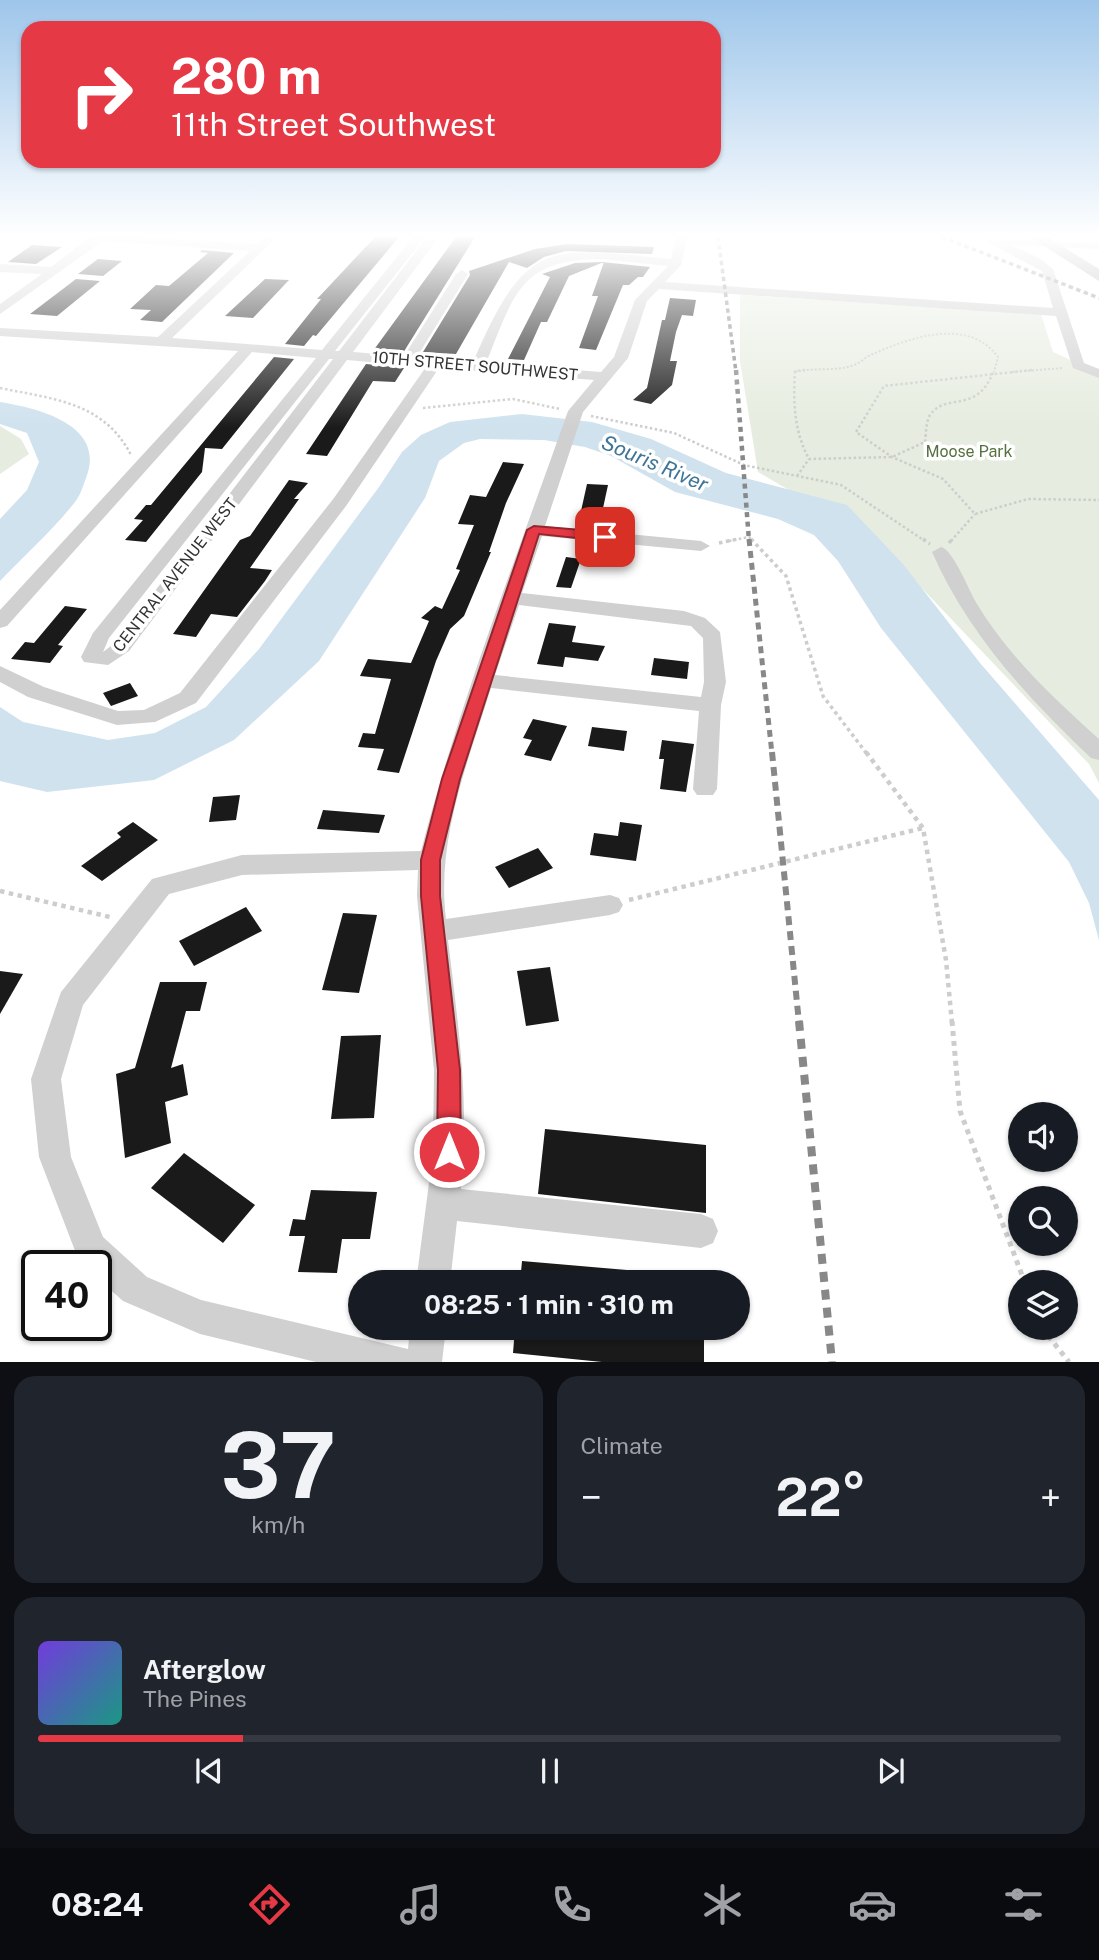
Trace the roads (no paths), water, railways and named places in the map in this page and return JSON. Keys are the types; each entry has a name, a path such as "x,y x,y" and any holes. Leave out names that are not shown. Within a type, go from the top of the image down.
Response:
{"street":[{"path":"161,341 204,301"},
{"path":"335,355 374,301"},
{"name":"CENTRAL AVENUE WEST","path":"335,355 122,647 108,659 90,657 100,637 380,301"},
{"path":"408,360 445,301"},
{"path":"478,366 510,301"},
{"path":"435,1270 449,1152 449,1070 434,931 431,860 451,779 482,680 576,411 621,358 641,301"},
{"path":"886,301 1058,312"},
{"path":"1049,301 1058,312 1078,365 1099,374"},
{"name":"10TH STREET SOUTHWEST","path":"0,332 161,341 606,377"},
{"path":"0,622 249,348"},
{"path":"0,673 36,692 117,718 147,717 188,698 340,502 435,363"},
{"path":"534,530 701,546"},
{"path":"941,552 953,583 977,622 1068,723 1099,752"},
{"path":"510,598 655,613 698,622 713,636 715,682 710,705 711,725 705,789"},
{"path":"482,680 710,705"},
{"path":"395,1362 200,1317 135,1289 91,1249 55,1157 46,1079 71,1000 161,887 242,865 431,860"},
{"path":"434,931 610,905"},
{"path":"443,1203 701,1231"},
{"path":"424,1362 427,1340"}],"water":[{"path":"0,402 32,409 65,422 78,432 87,445 90,460 86,478 75,502 0,581 0,519 27,490 39,462 27,433 0,424"},
{"name":"Souris River","path":"522,414 592,422 651,439 726,473 847,505 903,564 980,663 1099,800 1099,940 1089,903 1069,862 881,628 838,561 814,535 778,519 675,492 611,456 585,447 544,440 480,439 464,443 439,461 425,498 319,661 234,740 154,780 47,792 0,781 0,707 23,722 108,740 155,733 206,707 259,649 402,452 421,435 450,422"}],"railway":[{"path":"726,301 736,372"},
{"path":"736,370 749,541"},
{"path":"749,539 772,754"},
{"path":"772,752 799,1023"},
{"path":"799,1021 832,1362"}],"park label":[{"name":"Moose Park","path":"969,451"}]}
